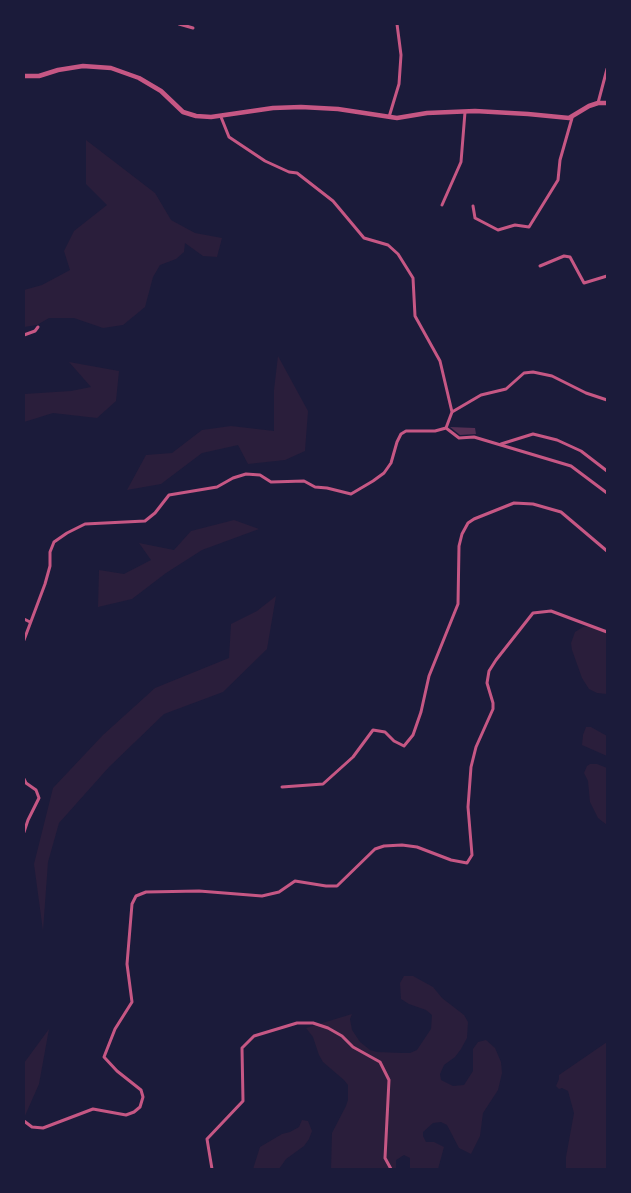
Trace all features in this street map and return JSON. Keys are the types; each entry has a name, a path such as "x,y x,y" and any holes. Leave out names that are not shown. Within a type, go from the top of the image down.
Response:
{"street":[{"path":"179,24 194,28"},
{"path":"389,117 399,84 401,55 397,24"},
{"path":"24,76 40,76 58,70 83,66 111,68 139,78 161,91 184,112 196,116 221,117 257,110 301,107 338,108 389,117 486,111 572,118"},
{"path":"598,103 607,69"},
{"path":"473,206 475,218 498,230 515,225 529,227 558,180 560,160 572,118 589,106 607,103"},
{"path":"442,204 461,162 465,112"},
{"path":"221,117 229,137 265,161 289,172 296,173 334,201 364,238 388,245 398,254 413,278 415,316 440,361 452,412 446,428"},
{"path":"540,266 564,256 570,257 584,283 607,276"},
{"path":"24,335 35,331 38,327"},
{"path":"452,412 482,395 506,389 524,373 533,372 552,376 586,393 607,400"},
{"path":"446,428 458,438 474,437 571,466 607,493"},
{"path":"24,640 45,584 50,566 50,552 54,542 84,524 145,521 155,514 169,495 217,487 233,478 246,474 260,475 271,482 304,481 315,487 351,494 384,473 391,464 401,434 406,432 435,431 446,428"},
{"path":"500,444 533,434 557,440 581,450 607,471"},
{"path":"282,787 323,784 353,757 373,730 384,732 394,741 404,746 412,735 421,712 429,676 458,604 459,546 462,534 468,523 514,503 533,504 561,512 607,551"},
{"path":"24,1121 32,1128 43,1128 93,1109 126,1115 140,1107 143,1097 141,1090 117,1071 104,1057 115,1029 132,1002 127,964 132,904 136,896 146,892 199,891 262,896 279,892 294,881 337,886 375,850 384,846 402,845 417,847 451,860 467,863 472,855 468,807 471,767 476,747 493,709 487,683 489,671 533,613 551,612 607,632"},
{"path":"24,619 30,622"},
{"path":"24,779 26,783 36,790 38,798 24,832"},
{"path":"212,1169 207,1139 243,1101 242,1048 254,1036 297,1023 313,1023 328,1028 342,1036 354,1047 380,1062 389,1080 385,1158 391,1169"}],"shaded area":[{"path":"86,140 155,193 171,220 195,233 222,238 217,257 203,256 185,243 184,252 176,259 160,265 153,277 145,307 123,325 103,328 74,318 49,318 37,325 24,327 24,290 42,285 70,270 64,251 74,231 107,205 86,184"},
{"path":"278,356 308,411 305,451 285,460 248,464 238,445 202,453 161,484 127,490 146,455 172,453 202,430 231,426 274,431 274,390"},
{"path":"69,362 119,371 116,401 97,418 53,413 24,422 24,394 71,391 91,387"},
{"path":"234,520 259,529 202,550 166,573 132,599 98,607 99,570 124,574 151,560 139,543 174,550 191,531"},
{"path":"276,596 267,649 223,692 164,714 109,767 59,823 48,862 43,931 34,864 53,788 103,735 155,688 229,658 231,624 257,611"},
{"path":"591,626 607,634 607,694 597,693 589,689 582,678 572,650 571,643 575,632 583,627"},
{"path":"586,727 591,727 607,736 607,756 582,745"},
{"path":"590,764 597,764 607,768 607,825 598,818 590,802 588,781 584,773"},
{"path":"404,976 413,976 433,987 442,998 464,1015 468,1022 467,1038 455,1057 444,1065 440,1074 441,1080 453,1086 464,1085 473,1071 473,1049 478,1042 486,1040 495,1048 501,1062 502,1073 498,1090 483,1113 480,1136 471,1154 459,1148 447,1125 441,1122 433,1123 423,1132 426,1142 434,1142 444,1147 438,1169 410,1169 410,1158 404,1155 396,1160 396,1169 331,1169 332,1133 348,1100 348,1085 323,1062 313,1037 306,1028 352,1014 350,1019 352,1030 360,1042 370,1050 410,1053 417,1050 431,1029 432,1015 426,1010 401,999 400,983"},
{"path":"49,1029 39,1084 24,1118 24,1063"},
{"path":"607,1042 607,1169 566,1169 566,1157 574,1113 568,1091 562,1088 559,1089 556,1086 559,1075"},
{"path":"302,1120 308,1121 312,1131 304,1146 286,1159 279,1169 253,1169 260,1147 282,1134 299,1127"}],"building":[{"path":"450,427 475,428 476,434 460,435"}]}
